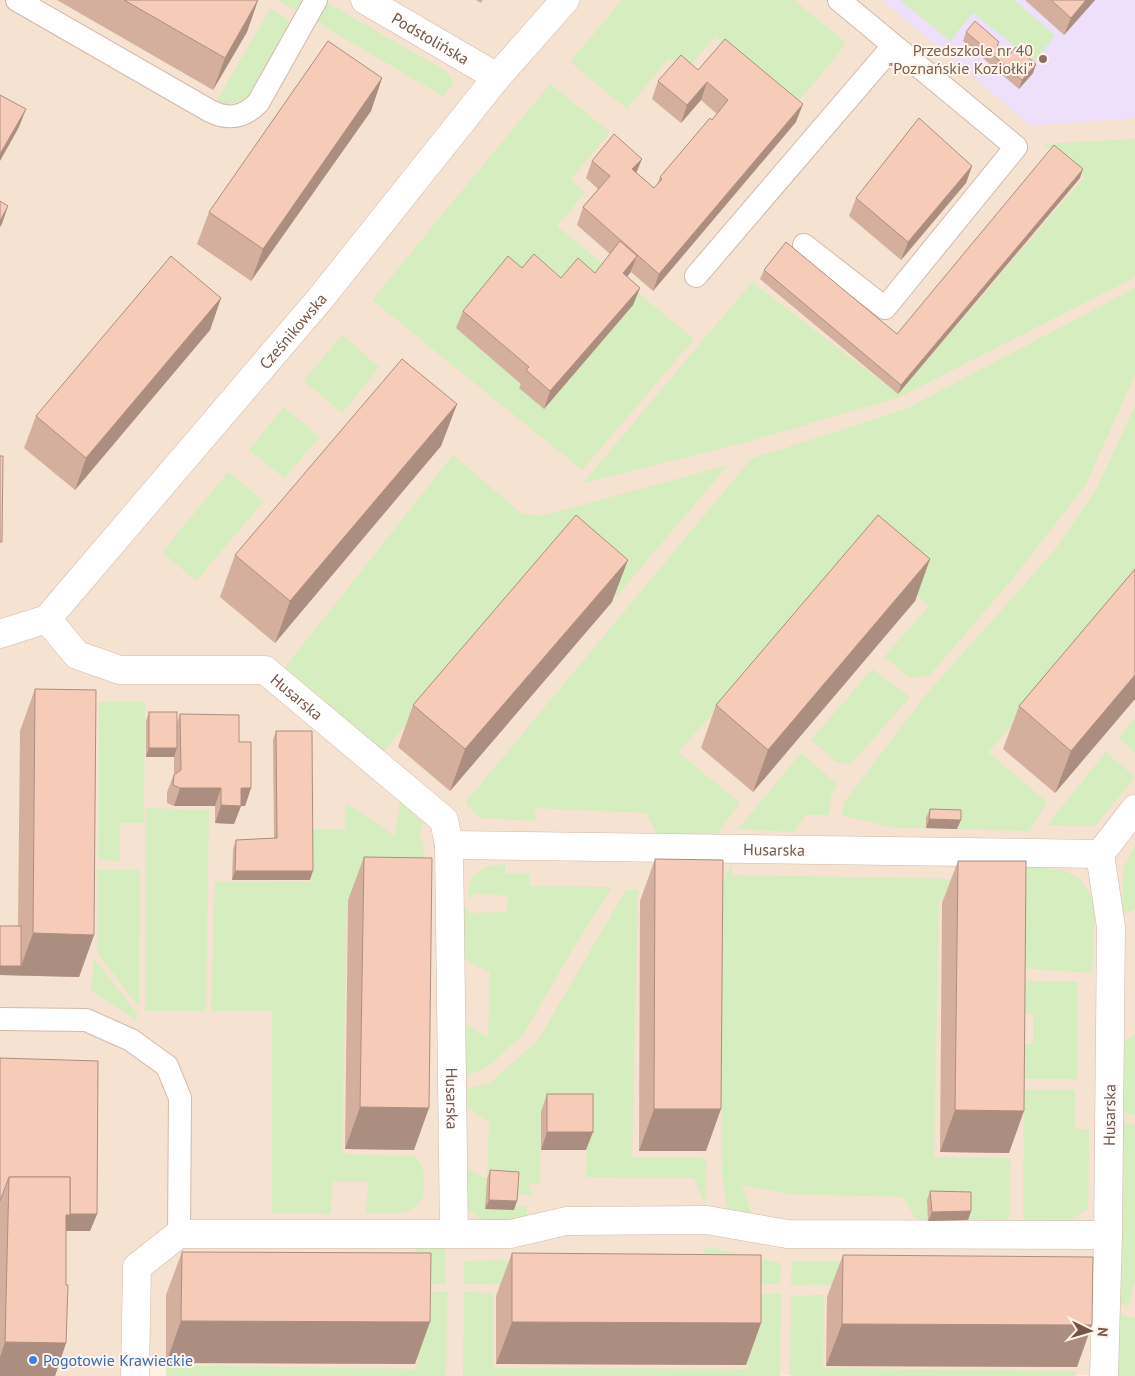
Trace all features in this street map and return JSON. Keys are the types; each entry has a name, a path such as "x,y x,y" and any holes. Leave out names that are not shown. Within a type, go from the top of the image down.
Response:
{"street":[{"name":"Podstolińska","path":"365,0 497,77"},
{"name":"Cześnikowska","path":"46,620 320,299 497,77 564,0"},
{"path":"0,634 46,620"},
{"name":"Husarska","path":"46,620 77,655 120,670 265,670 444,820 449,845 454,1233"},
{"path":"1100,854 1135,809"},
{"name":"Husarska","path":"449,845 1100,854 1111,926 1108,1235 1104,1376"},
{"path":"135,1376 137,1267 179,1234 511,1234 566,1220 707,1220 787,1234 1108,1235"}],"lane":[{"path":"17,0 210,111 230,117 250,110 258,103 316,0"},
{"path":"804,245 885,308 1016,147 839,0"},
{"path":"696,276 893,46"},
{"path":"0,1019 86,1020 131,1040 167,1066 180,1098 179,1234"}],"shaded area":[{"path":"0,0 1135,0 1135,1375 390,1376 166,1363 121,1376 0,1376"},
{"name":"Przedszkole nr 40 \"Poznańskie Koziołki\"","path":"882,0 1135,0 1135,118 1031,126"}],"green space":[{"path":"278,0 305,0 299,12"},
{"path":"622,0 794,0 845,42 839,53 796,104 715,37 686,70 669,58 627,109 570,62"},
{"path":"900,0 1014,0 1055,35 1035,62 973,13 950,41"},
{"path":"326,2 446,71 454,83 443,96 315,21"},
{"path":"270,9 293,22 254,90 245,98 236,102 215,104"},
{"path":"550,84 610,132 571,179 585,192 557,226 694,339 582,470 372,300"},
{"path":"1135,139 1135,277 900,397 747,442 583,483 752,282 898,394 1084,177 1044,144"},
{"path":"1135,288 1135,375 1086,484 1014,577 930,675 911,678 884,657 929,606 862,548 678,752 740,803 716,835 658,836 646,813 534,808 537,821 480,818 465,803 751,459 906,409"},
{"path":"342,335 379,367 342,413 304,381"},
{"path":"1135,406 1135,585 988,752 1047,802 1029,831 957,829 958,819 927,818 926,828 896,828 841,815 845,801 924,697 1054,551 1097,488"},
{"path":"284,407 320,437 284,478 249,450"},
{"path":"453,455 521,513 541,516 728,465 616,597 557,545 383,752 283,670"},
{"path":"228,472 264,501 196,581 162,552"},
{"path":"872,669 910,697 851,764 836,762 811,740"},
{"path":"99,702 145,702 144,823 120,823 120,861 98,860"},
{"path":"1135,718 1135,752 1118,738"},
{"path":"1106,752 1135,777 1095,826 1047,825"},
{"path":"801,753 837,784 831,795 829,815 806,815 794,832 738,829"},
{"path":"400,801 423,823 419,835 424,851 424,866 416,897 347,897 342,1154 414,1156 422,1166 423,1195 413,1209 405,1212 366,1213 368,1182 332,1182 331,1214 272,1213 272,1011 211,1011 215,882 311,881 310,829 345,829 346,803 395,836"},
{"path":"146,808 209,810 206,1011 145,1011"},
{"path":"1135,846 1135,909 1122,915 1123,869"},
{"path":"732,861 732,875 1013,880 1013,900 939,900 934,1157 1010,1158 1009,1220 968,1220 968,1202 927,1200 928,1221 917,1221 903,1197 791,1194 742,1185 752,1214 728,1210 722,1175 719,891"},
{"path":"505,864 505,874 529,874 529,886 612,887 571,952 523,1035 487,1067 457,1081 459,1021 488,1037 490,973 458,956 460,908 468,908 469,913 506,912 508,896 474,893 473,897 468,897 471,878 486,867"},
{"path":"1025,866 1064,870 1080,879 1088,891 1095,904 1092,973 1022,968"},
{"path":"98,870 140,870 139,1007 97,952"},
{"path":"626,890 638,890 632,1157 706,1158 705,1205 694,1178 586,1177 587,1113 541,1111 540,1183 528,1185 533,1195 515,1194 514,1206 527,1207 527,1218 485,1222 461,1205 457,1163 487,1179 489,1122 459,1102 459,1091 490,1083 538,1040"},
{"path":"94,958 138,1015 136,1020 91,991"},
{"path":"1021,981 1077,982 1077,1079 1020,1079 1020,1044 1033,1044 1033,1014 1021,1014"},
{"path":"1135,1035 1135,1115 1119,1111 1119,1044"},
{"path":"1024,1090 1075,1090 1075,1129 1089,1129 1088,1208 1071,1219 1057,1224 1023,1224"},
{"path":"1120,1121 1135,1125 1135,1280 1128,1306 1115,1302"},
{"path":"415,1247 445,1247 446,1284 350,1284 415,1262"},
{"path":"707,1247 781,1263 780,1284 680,1284"},
{"path":"517,1260 559,1283 464,1284 464,1261"},
{"path":"792,1261 891,1263 890,1284 791,1285"},
{"path":"419,1292 447,1292 446,1376 166,1376 166,1365 417,1369"},
{"path":"464,1292 494,1293 494,1368 748,1369 749,1294 781,1294 780,1376 463,1376"},
{"path":"824,1295 823,1368 1076,1371 1076,1376 790,1376 791,1296"},
{"path":"1116,1313 1135,1318 1135,1376 1114,1376"}],"building":[{"path":"124,0 258,0 225,58"},
{"path":"1051,0 1086,0 1071,18"},
{"path":"975,21 999,42 997,45 1009,55 1016,47 1036,64 1022,80 966,32"},
{"path":"725,39 803,104 659,274 583,207 610,176 592,161 614,134 642,159 632,169 654,188 662,179 660,177 710,118 712,120 728,100 707,82 687,105 658,81 681,55 698,70"},
{"path":"328,41 382,78 263,249 209,212"},
{"path":"0,95 26,109 0,154"},
{"path":"919,118 972,166 908,242 856,198"},
{"path":"1054,145 1083,169 901,385 764,270 786,242 897,334"},
{"path":"0,201 8,206 0,221"},
{"path":"620,241 637,256 623,273 640,288 550,391 526,370 529,367 463,311 508,256 522,268 534,254 561,278 578,258 595,273"},
{"path":"171,256 221,298 86,458 36,416"},
{"path":"402,359 457,404 290,601 235,555"},
{"path":"0,456 3,456 2,542 0,542"},
{"path":"576,515 628,560 465,749 413,705"},
{"path":"878,515 930,559 768,750 716,705"},
{"path":"1135,569 1135,675 1071,751 1019,706"},
{"path":"35,689 96,690 94,935 33,933"},
{"path":"149,712 177,712 177,748 149,748"},
{"path":"180,714 239,715 239,742 251,742 251,788 241,788 241,806 221,805 221,788 180,788 173,785 174,775 181,770"},
{"path":"276,731 312,731 313,871 235,871 236,840 277,838"},
{"path":"930,809 961,810 961,820 929,819"},
{"path":"364,857 432,858 429,1108 360,1107"},
{"path":"655,859 723,860 721,1109 654,1109"},
{"path":"958,861 1026,861 1024,1111 955,1110"},
{"path":"0,926 21,926 21,966 0,966"},
{"path":"0,1058 98,1061 97,1214 70,1214 70,1177 9,1177 0,1201"},
{"path":"547,1094 593,1094 593,1132 547,1132"},
{"path":"490,1170 519,1172 517,1201 489,1200"},
{"path":"9,1177 70,1177 70,1215 66,1215 66,1285 68,1285 66,1343 5,1342"},
{"path":"930,1191 971,1192 971,1211 932,1212"},
{"path":"182,1252 431,1253 430,1322 181,1321"},
{"path":"512,1253 761,1255 761,1323 512,1322"},
{"path":"843,1255 1093,1257 1092,1325 842,1324"}],"place":[{"name":"Przedszkole nr 40 \"Poznańskie Koziołki\"","path":"1043,59"},
{"name":"Pogotowie Krawieckie","path":"33,1360"}]}
